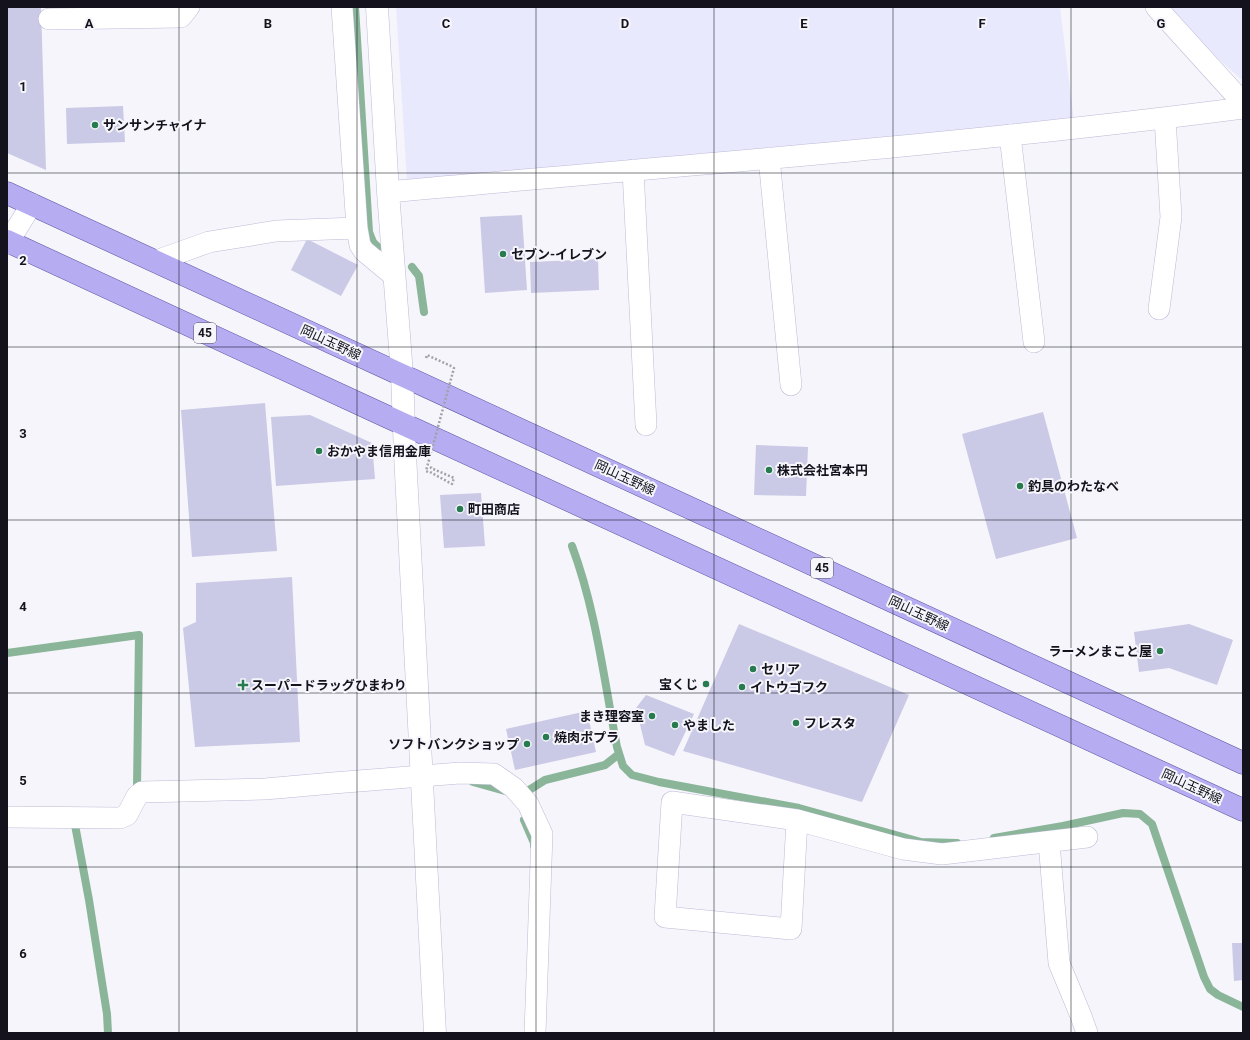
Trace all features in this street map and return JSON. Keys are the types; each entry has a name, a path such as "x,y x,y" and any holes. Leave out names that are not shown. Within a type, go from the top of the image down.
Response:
{"main road":[{"name":"岡山玉野線","path":"7,193 1243,763"},
{"name":"岡山玉野線","path":"8,242 1243,810"}],"street":[{"path":"49,19 181,17 189,7"},
{"path":"342,7 357,228 360,245 364,251 394,276"},
{"path":"377,7 388,192 402,374 435,1033"},
{"path":"1156,7 1243,103"},
{"path":"388,192 1010,135 1243,108"},
{"path":"1159,309 1171,217 1165,118"},
{"path":"1010,135 1034,342"},
{"path":"769,158 792,386"},
{"path":"633,170 646,425"},
{"path":"8,242 32,204"},
{"path":"156,261 209,242 276,231 357,228"},
{"path":"7,817 120,818 127,815 140,794 265,790 460,773 494,774 514,788 528,804 542,834 535,1033"},
{"path":"797,820 792,929 665,917 672,802 797,820 903,849 942,854 1087,837"},
{"path":"1049,842 1059,963 1087,1033"}],"path":[{"path":"429,356 454,368 426,471 452,484 454,478 431,468"}],"shaded area":[{"path":"396,7 1060,7 1074,121 407,181"},
{"path":"1169,7 1243,7 1243,81 1212,53"}],"building":[{"path":"7,7 41,7 46,170 7,153"},
{"name":"サンサンチャイナ","path":"123,106 125,142 67,144 66,108"},
{"name":"セブン-イレブン","path":"522,215 527,290 485,293 480,217"},
{"path":"307,239 358,265 341,296 291,270"},
{"path":"598,259 599,290 531,293 530,262"},
{"path":"265,403 277,551 192,557 181,410"},
{"name":"釣具のわたなべ","path":"1043,412 1077,538 996,559 962,434"},
{"path":"310,415 372,443 375,479 276,486 271,417"},
{"path":"756,445 808,447 806,496 754,495"},
{"path":"481,493 485,546 444,548 440,495"},
{"name":"スーパードラッグひまわり","path":"292,577 300,742 195,747 183,628 196,622 196,583"},
{"name":"フレスタ","path":"739,624 909,695 862,802 683,751"},
{"path":"1189,624 1233,640 1217,685 1169,668 1139,672 1134,632"},
{"path":"646,695 694,714 674,756 645,745 636,708"},
{"path":"587,711 596,752 515,770 506,729"},
{"path":"1232,943 1243,943 1243,980 1234,981"}],"waterway":[{"path":"355,7 369,232 373,242 378,247"},
{"path":"412,267 419,276 424,312"},
{"path":"572,546 593,620 617,747 623,766 632,775 659,782 799,808 921,842 957,843"},
{"path":"7,653 139,635 137,788 140,793"},
{"path":"526,792 545,780 605,765 619,754"},
{"path":"473,782 505,791"},
{"path":"994,838 1063,826 1123,813 1140,814 1152,824 1204,977 1210,989 1218,995 1243,1007"},
{"path":"524,820 534,846"},
{"path":"81,824 75,825 89,900 107,1014 108,1033"}],"place":[{"name":"サンサンチャイナ","path":"95,125"},
{"name":"セブン-イレブン","path":"503,254"},
{"name":"おかやま信用金庫","path":"319,451"},
{"name":"株式会社宮本円","path":"769,470"},
{"name":"釣具のわたなべ","path":"1020,486"},
{"name":"町田商店","path":"460,509"},
{"name":"ラーメンまこと屋","path":"1160,651"},
{"name":"セリア","path":"753,669"},
{"name":"宝くじ","path":"706,684"},
{"name":"スーパードラッグひまわり","path":"243,685"},
{"name":"イトウゴフク","path":"742,687"},
{"name":"まき理容室","path":"652,716"},
{"name":"フレスタ","path":"796,723"},
{"name":"やました","path":"675,725"},
{"name":"焼肉ポプラ","path":"546,737"},
{"name":"ソフトバンクショップ","path":"527,744"}]}
